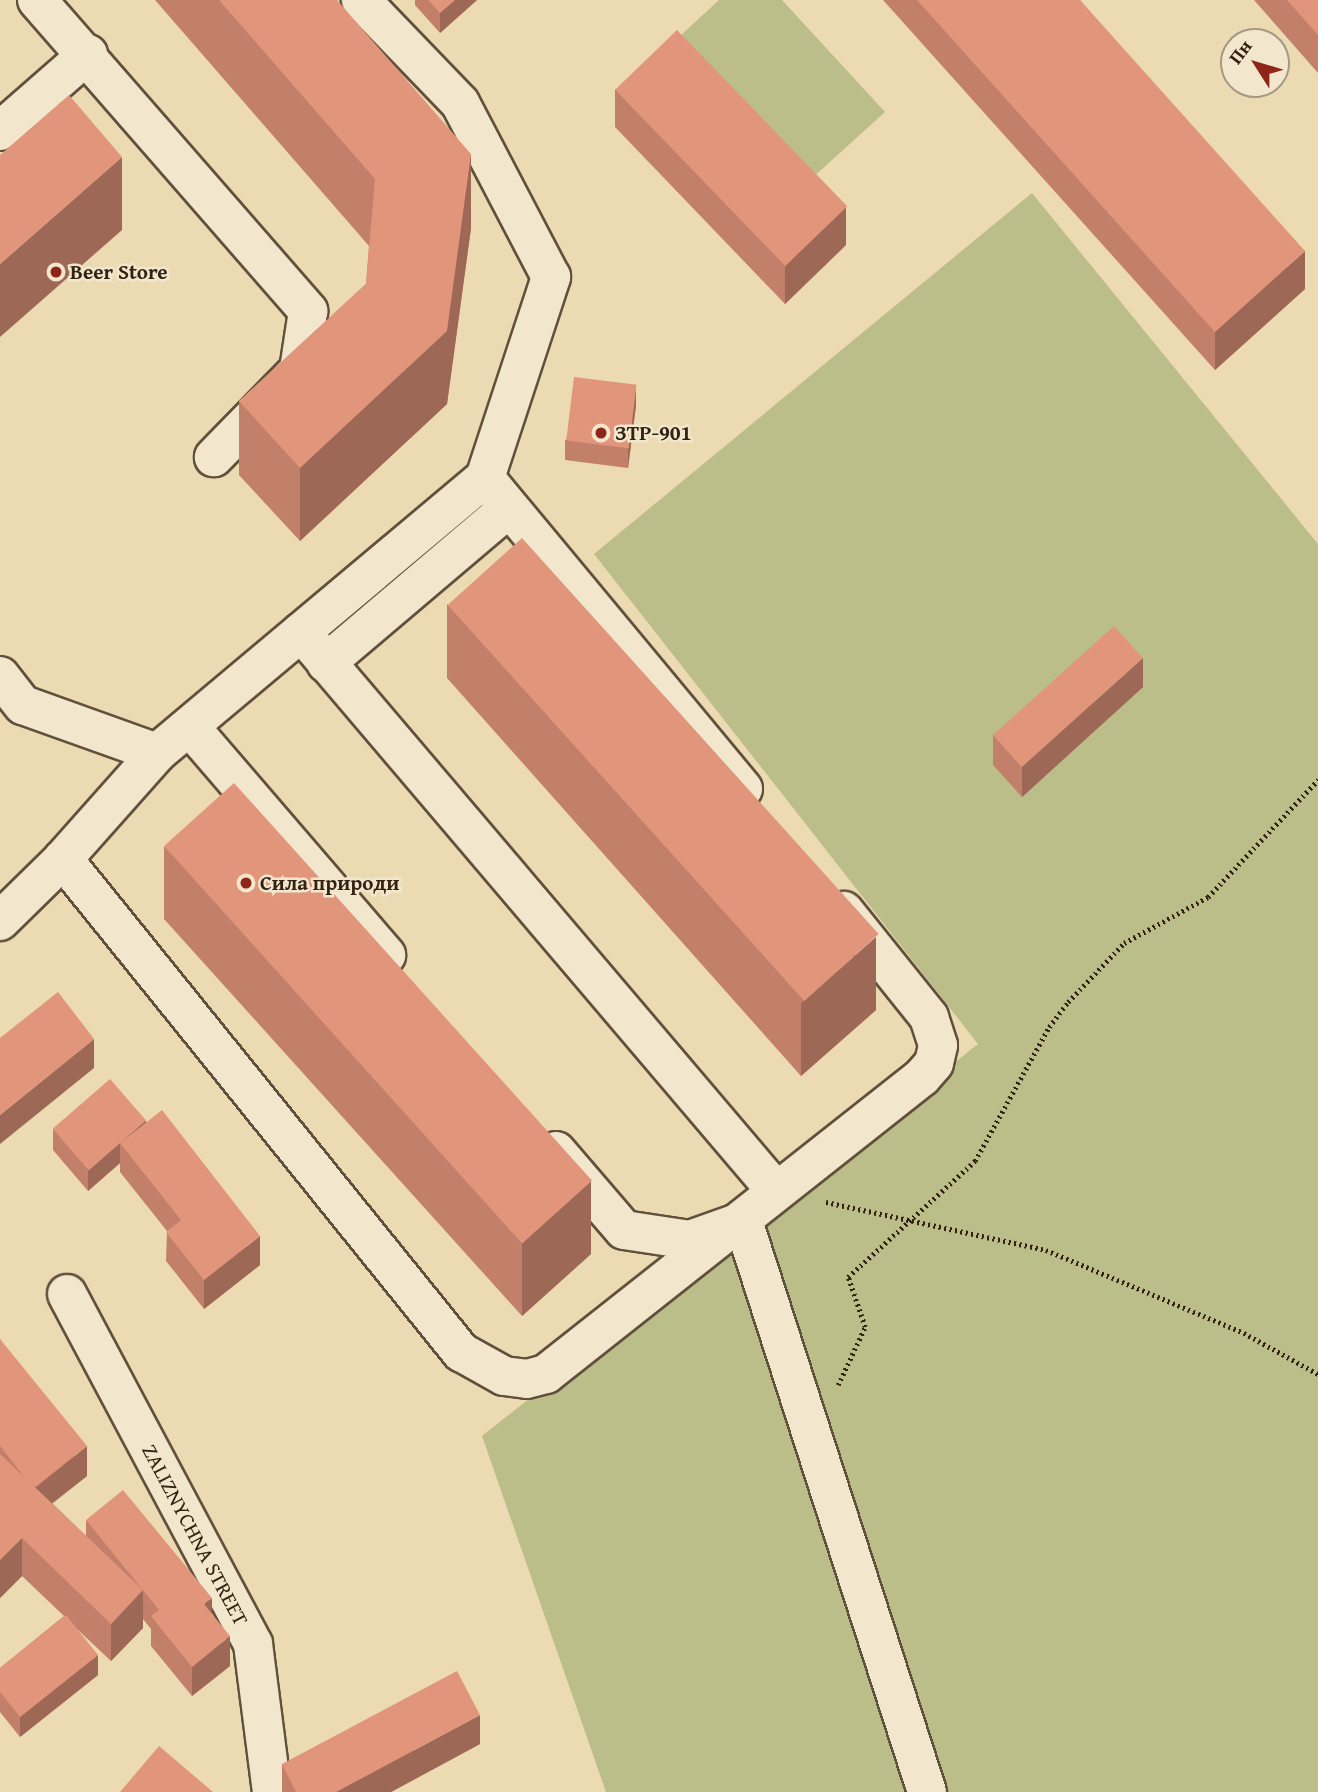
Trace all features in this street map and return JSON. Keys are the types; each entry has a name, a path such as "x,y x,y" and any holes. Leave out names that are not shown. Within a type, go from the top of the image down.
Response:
{"street":[{"path":"37,0 88,54 308,311 299,370 214,457"},
{"path":"0,921 63,859 157,753 485,478 551,277 460,103 361,0"},
{"path":"0,131 88,54"},
{"path":"485,478 768,820"},
{"path":"326,663 509,508"},
{"path":"301,632 776,1191"},
{"path":"0,677 23,705 157,753"},
{"path":"190,727 412,985"},
{"path":"63,859 461,1352 484,1368 527,1379 546,1374 743,1221 776,1191 922,1077 933,1063 938,1045 929,1017 822,884"},
{"path":"529,1120 624,1230 690,1240 743,1221"},
{"path":"743,1221 927,1792"},
{"name":"ZALIZNYCHNA STREET","path":"68,1294 253,1644 272,1792"}],"path":[{"path":"802,1404 837,1388 865,1327 848,1277 913,1221 975,1161 1049,1027 1068,1002 1124,943 1208,897 1318,780"},
{"path":"776,1191 1046,1250 1244,1333 1318,1374"}],"green space":[{"path":"719,0 782,0 885,112 811,179 680,36"},
{"path":"1032,193 1318,544 1318,1792 606,1792 482,1436 978,1044 594,554"}],"building":[{"path":"219,0 337,0 471,154 447,331 300,468 239,401 366,284 375,179"},
{"path":"428,0 455,0 440,13"},
{"path":"917,0 1080,0 1305,251 1215,332"},
{"path":"1287,0 1318,0 1318,35"},
{"path":"677,30 847,206 785,266 615,90"},
{"path":"69,95 122,157 0,264 0,155"},
{"name":"ЗТР-901","path":"574,377 637,385 629,448 566,441"},
{"path":"522,538 879,934 804,1001 448,605"},
{"path":"1114,626 1143,658 1022,767 993,735"},
{"path":"234,783 592,1181 522,1243 164,846"},
{"path":"58,992 94,1039 0,1115 0,1038"},
{"path":"110,1079 146,1121 89,1170 53,1129"},
{"path":"162,1110 260,1236 204,1280 166,1232 181,1220 120,1143"},
{"path":"0,1339 87,1446 35,1487 0,1446"},
{"path":"0,1454 143,1590 111,1624 22,1538 0,1560"},
{"path":"123,1490 212,1598 204,1604 230,1636 192,1667 151,1616 159,1610 86,1520"},
{"path":"66,1615 98,1655 20,1717 0,1692 0,1668"},
{"path":"457,1671 480,1715 336,1792 296,1792 282,1764"},
{"path":"159,1746 213,1792 120,1792"}],"place":[{"name":"Beer Store","path":"56,272"},
{"name":"ЗТР-901","path":"601,433"},
{"name":"Сила природи","path":"246,883"}]}
